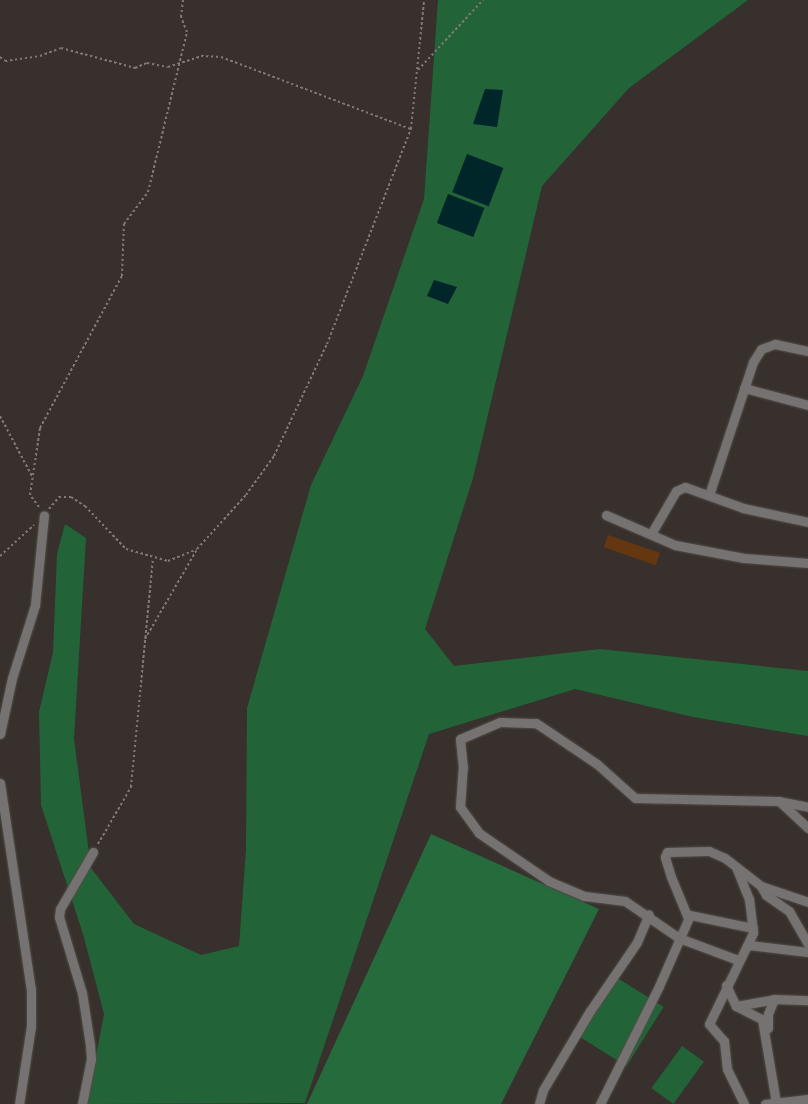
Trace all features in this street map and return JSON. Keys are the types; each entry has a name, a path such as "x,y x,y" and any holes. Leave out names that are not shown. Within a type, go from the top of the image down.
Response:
{"street":[{"path":"709,495 744,388 761,349 775,344 808,351"},
{"path":"744,388 808,405"},
{"path":"651,534 676,490 685,487 743,508 808,522"},
{"path":"0,734 12,678 35,605 44,515"},
{"path":"606,515 675,545 719,554 808,563"},
{"path":"738,960 679,938 649,914 626,901 584,896 549,881 480,833 460,807 463,768 459,743 463,736 500,722 536,723 598,764 635,798 778,801 808,807"},
{"path":"0,784 31,990 30,1026 19,1104"},
{"path":"778,801 808,828"},
{"path":"688,918 665,854 709,851 736,867 761,886 808,902"},
{"path":"82,1104 91,1059 90,1045 82,993 59,917 60,909 93,852"},
{"path":"736,867 749,899 753,928 749,945 738,960 709,1024 724,1041 727,1069 744,1104"},
{"path":"761,886 766,895 789,912 808,944"},
{"path":"539,1104 543,1090 590,1011 637,942 649,914"},
{"path":"600,1104 659,986 691,914 753,928"},
{"path":"749,945 808,952"},
{"path":"726,985 736,1006 762,1019 776,1103"},
{"path":"736,1006 774,999 808,1000"},
{"path":"767,1048 768,1014 774,999"},
{"path":"764,1104 808,1099"}],"path":[{"path":"44,515 30,494 40,428 122,276 124,224 148,192 187,32 181,17 183,0"},
{"path":"145,640 197,549 246,495 274,456 327,344 411,129 424,0"},
{"path":"418,70 483,0"},
{"path":"0,57 5,61 40,56 61,48 135,68 147,63 168,67 180,61 201,56 221,56 411,129"},
{"path":"0,416 33,478"},
{"path":"0,556 44,515 59,497 71,497 85,506 126,549 153,559 168,561 197,549"},
{"path":"93,852 131,787 153,559"}],"green space":[{"path":"438,0 748,0 629,88 542,186 473,478 425,629 454,666 600,649 808,671 808,736 693,717 575,689 429,734 305,1103 87,1104 104,1014 83,934 41,805 39,712 53,652 57,554 65,524 86,538 74,739 91,868 134,924 201,955 239,946 246,849 247,708 311,485 363,376 424,199"},
{"path":"431,834 599,909 501,1104 307,1104"},
{"path":"611,974 664,1007 626,1066 574,1033"},
{"path":"682,1046 704,1062 673,1104 651,1088"}],"water":[{"path":"485,89 503,90 497,127 473,124"},
{"path":"467,154 503,168 489,206 452,192"},
{"path":"448,194 484,208 473,237 437,223"},
{"path":"434,280 457,287 448,304 427,296"}],"building":[{"path":"608,535 660,553 656,565 604,547"}]}
